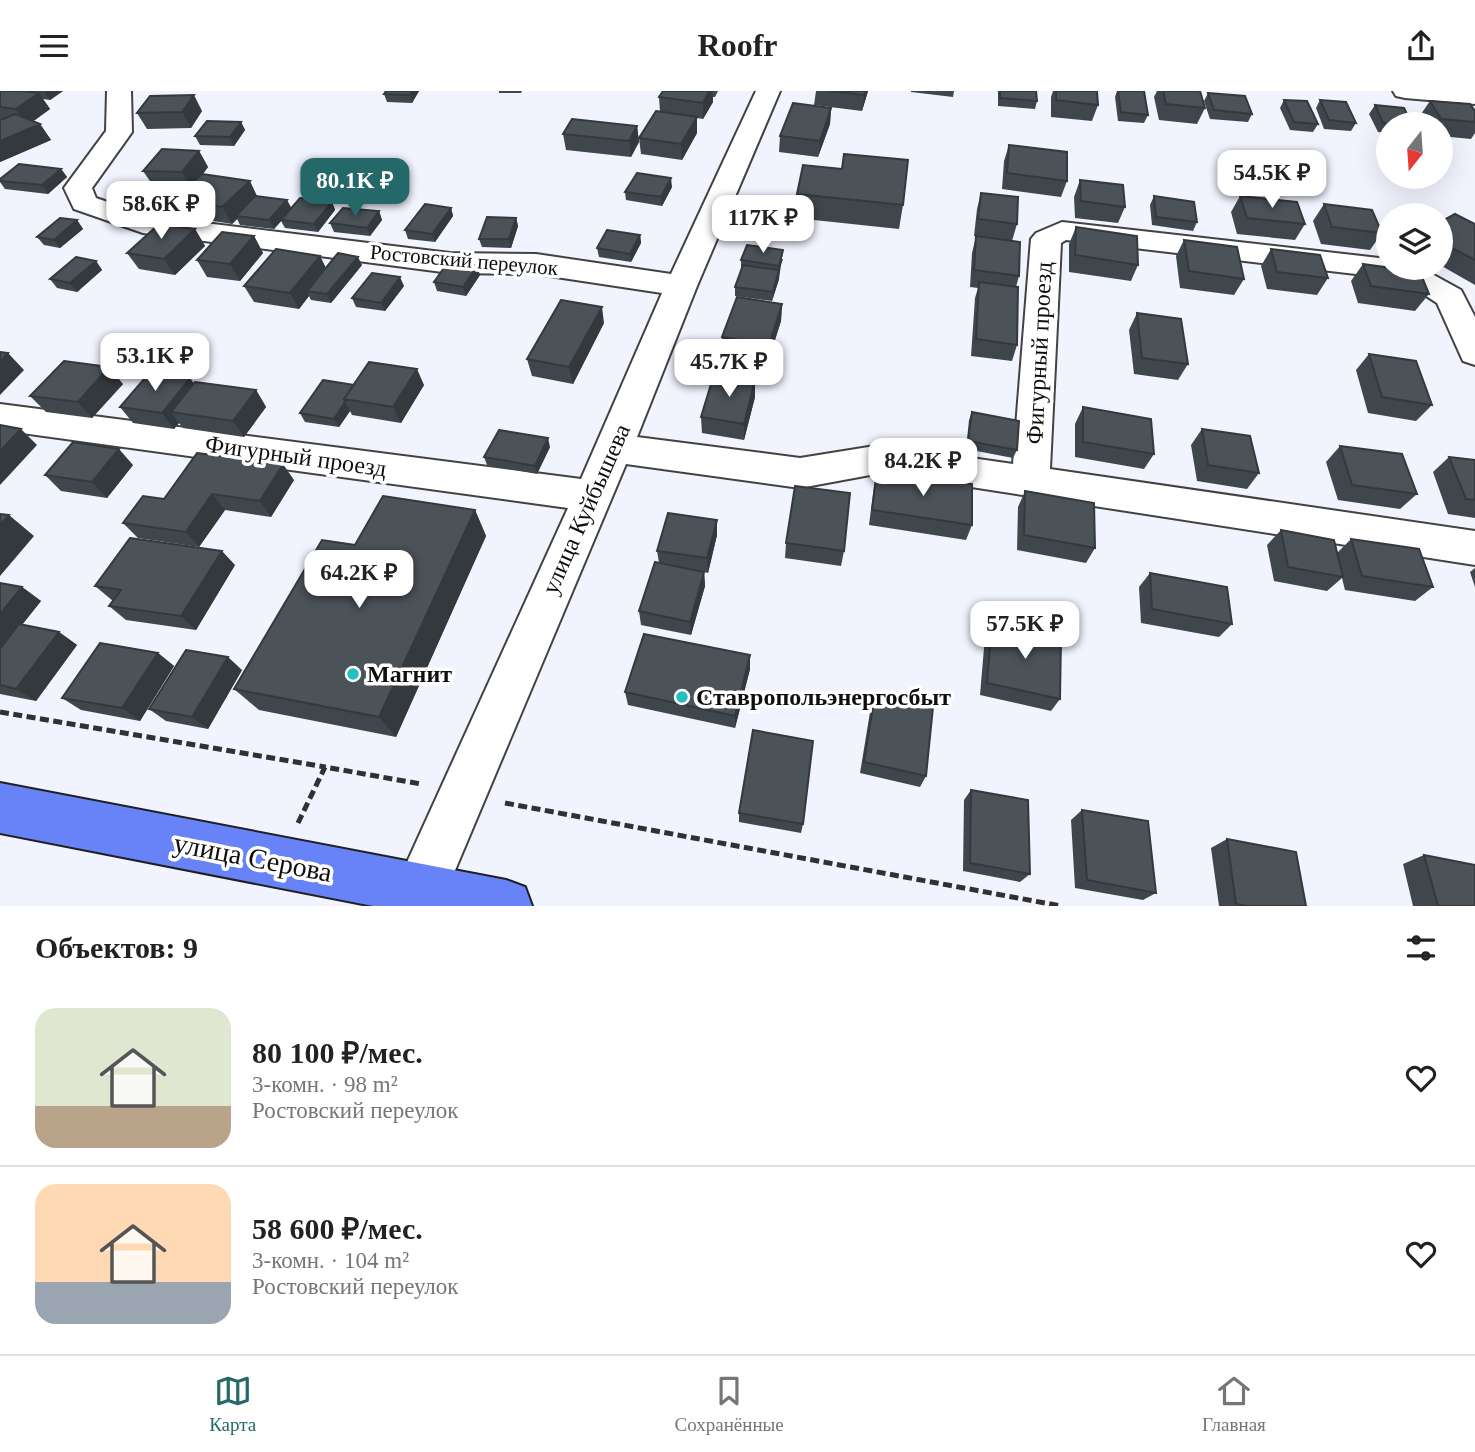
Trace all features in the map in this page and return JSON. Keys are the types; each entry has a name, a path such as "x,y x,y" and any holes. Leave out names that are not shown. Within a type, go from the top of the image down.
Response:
{"main road":[{"name":"улица Серова","path":"0,808 506,906"}],"street":[{"name":"Ростовский переулок","path":"119,91 118,132 93,163 78,188 84,203 143,225 450,263 536,264 681,286"},
{"name":"улица Куйбышева","path":"421,889 768,91"},
{"path":"1405,91 1475,97"},
{"name":"Фигурный проезд","path":"1031,481 1046,239 1062,231 1394,269 1422,279 1450,297 1475,353"},
{"name":"Фигурный проезд","path":"0,417 592,496"},
{"name":"Фигурный проезд","path":"614,448 800,473 881,459 1475,548"}],"path":[{"path":"0,712 326,767 533,809 1061,906"},
{"path":"279,862 326,767"}],"building":[{"path":"0,91 39,93 16,109 0,107"},
{"path":"386,91 412,91 410,95 384,94"},
{"path":"663,91 709,91 703,103 659,97"},
{"path":"829,91 865,91 864,95"},
{"path":"1000,91 1036,91 1037,101 1000,98"},
{"path":"1056,91 1097,91 1098,105 1056,100"},
{"path":"1118,91 1144,91 1148,115 1121,112"},
{"path":"1163,91 1200,91 1205,108 1166,104"},
{"path":"1208,93 1245,96 1252,114 1214,110"},
{"path":"194,95 182,112 137,113 150,96"},
{"path":"1284,100 1307,101 1318,124 1294,122"},
{"path":"1320,100 1346,102 1356,123 1329,120"},
{"path":"1430,101 1470,104 1475,111 1475,122 1453,120 1453,112 1437,112"},
{"path":"793,103 831,108 820,141 780,136"},
{"path":"1375,105 1404,108 1406,112 1378,112"},
{"path":"656,111 697,117 681,144 639,138"},
{"path":"15,114 40,124 0,141 0,120"},
{"path":"572,119 637,126 629,141 563,134"},
{"path":"207,121 241,122 230,137 195,136"},
{"path":"1009,145 1067,152 1067,181 1007,173"},
{"path":"162,149 199,151 182,172 143,171"},
{"path":"844,154 908,160 903,205 797,194 803,165 842,169"},
{"path":"19,164 61,169 42,185 0,181"},
{"path":"637,173 671,178 661,197 625,192"},
{"path":"202,174 250,181 222,207 173,199"},
{"path":"1080,180 1123,185 1125,207 1081,201"},
{"path":"981,193 1018,197 1017,224 978,219"},
{"path":"255,196 287,200 269,220 236,216"},
{"path":"1154,196 1194,202 1197,222 1156,217"},
{"path":"1240,196 1297,202 1305,224 1247,218"},
{"path":"300,198 332,202 314,224 281,220"},
{"path":"425,204 451,208 432,234 405,230"},
{"path":"1324,204 1372,210 1376,219 1376,232 1332,227"},
{"path":"343,208 379,211 367,228 330,223"},
{"path":"1453,215 1475,224 1475,260 1453,249"},
{"path":"487,217 516,218 509,239 479,239"},
{"path":"60,218 77,220 54,240 37,237"},
{"path":"159,224 195,229 164,259 127,253"},
{"path":"1076,227 1137,236 1138,265 1075,255"},
{"path":"607,230 640,235 630,254 597,248"},
{"path":"222,232 254,236 230,264 197,260"},
{"path":"976,236 1020,242 1019,276 974,270"},
{"path":"1184,240 1237,247 1244,279 1189,271"},
{"path":"747,245 783,250 779,266 741,260"},
{"path":"276,249 320,256 290,293 244,286"},
{"path":"1271,249 1320,255 1328,278 1277,272"},
{"path":"338,253 358,257 327,294 307,291"},
{"path":"76,257 96,261 70,283 50,279"},
{"path":"448,262 477,266 463,287 434,282"},
{"path":"1363,264 1376,266 1376,280 1423,280 1429,294 1371,286"},
{"path":"743,265 779,270 773,292 735,287"},
{"path":"372,273 400,277 381,303 352,298"},
{"path":"979,282 1018,287 1017,345 976,339"},
{"path":"737,297 782,304 769,345 722,337"},
{"path":"561,300 602,307 569,367 527,359"},
{"path":"1137,313 1181,319 1188,364 1142,358"},
{"path":"0,352 8,353 0,362"},
{"path":"1369,354 1416,361 1432,405 1382,397"},
{"path":"64,361 109,367 78,402 30,396"},
{"path":"369,362 417,369 393,407 344,399"},
{"path":"150,372 190,378 162,413 120,407"},
{"path":"714,374 755,380 744,424 701,417"},
{"path":"323,380 354,385 334,419 300,413"},
{"path":"195,382 256,390 233,421 171,412"},
{"path":"1083,407 1151,419 1154,454 1083,442"},
{"path":"972,412 1019,421 1017,450 968,441"},
{"path":"0,425 21,429 0,451"},
{"path":"1202,429 1250,436 1259,473 1208,465"},
{"path":"499,430 548,438 535,466 484,457"},
{"path":"73,442 119,449 92,482 45,475"},
{"path":"1340,446 1402,454 1417,494 1352,485"},
{"path":"197,453 283,464 260,501 212,494 186,532 123,523 143,496 164,499"},
{"path":"1449,457 1475,460 1475,500 1466,499"},
{"path":"877,471 972,484 972,525 872,510"},
{"path":"795,486 850,493 844,551 786,543"},
{"path":"1025,491 1094,503 1095,548 1024,535"},
{"path":"383,496 475,510 379,717 234,689 322,540 355,545"},
{"path":"668,513 717,520 707,558 657,551"},
{"path":"0,514 9,515 0,525"},
{"path":"1281,530 1334,540 1343,577 1288,567"},
{"path":"130,538 222,551 181,616 109,606 121,590 95,586"},
{"path":"1351,539 1419,549 1433,587 1362,576"},
{"path":"655,562 704,572 690,622 639,611"},
{"path":"1150,573 1227,587 1232,624 1152,609"},
{"path":"0,583 22,587 0,614"},
{"path":"992,622 1061,637 1060,699 987,683"},
{"path":"19,624 59,632 16,689 0,685 0,649"},
{"path":"644,634 750,655 735,716 625,692"},
{"path":"100,643 158,653 122,708 62,698"},
{"path":"186,650 228,657 192,717 149,709"},
{"path":"875,694 933,707 926,776 864,762"},
{"path":"753,730 813,741 803,824 739,813"},
{"path":"971,790 1028,800 1030,874 970,863"},
{"path":"1082,810 1148,821 1156,893 1087,880"},
{"path":"1227,839 1296,852 1306,906 1236,904"},
{"path":"1424,855 1475,865 1475,906 1438,906"}],"place":[{"name":"Магнит","path":"353,674"},
{"name":"Ставропольэнергосбыт","path":"682,697"}]}
